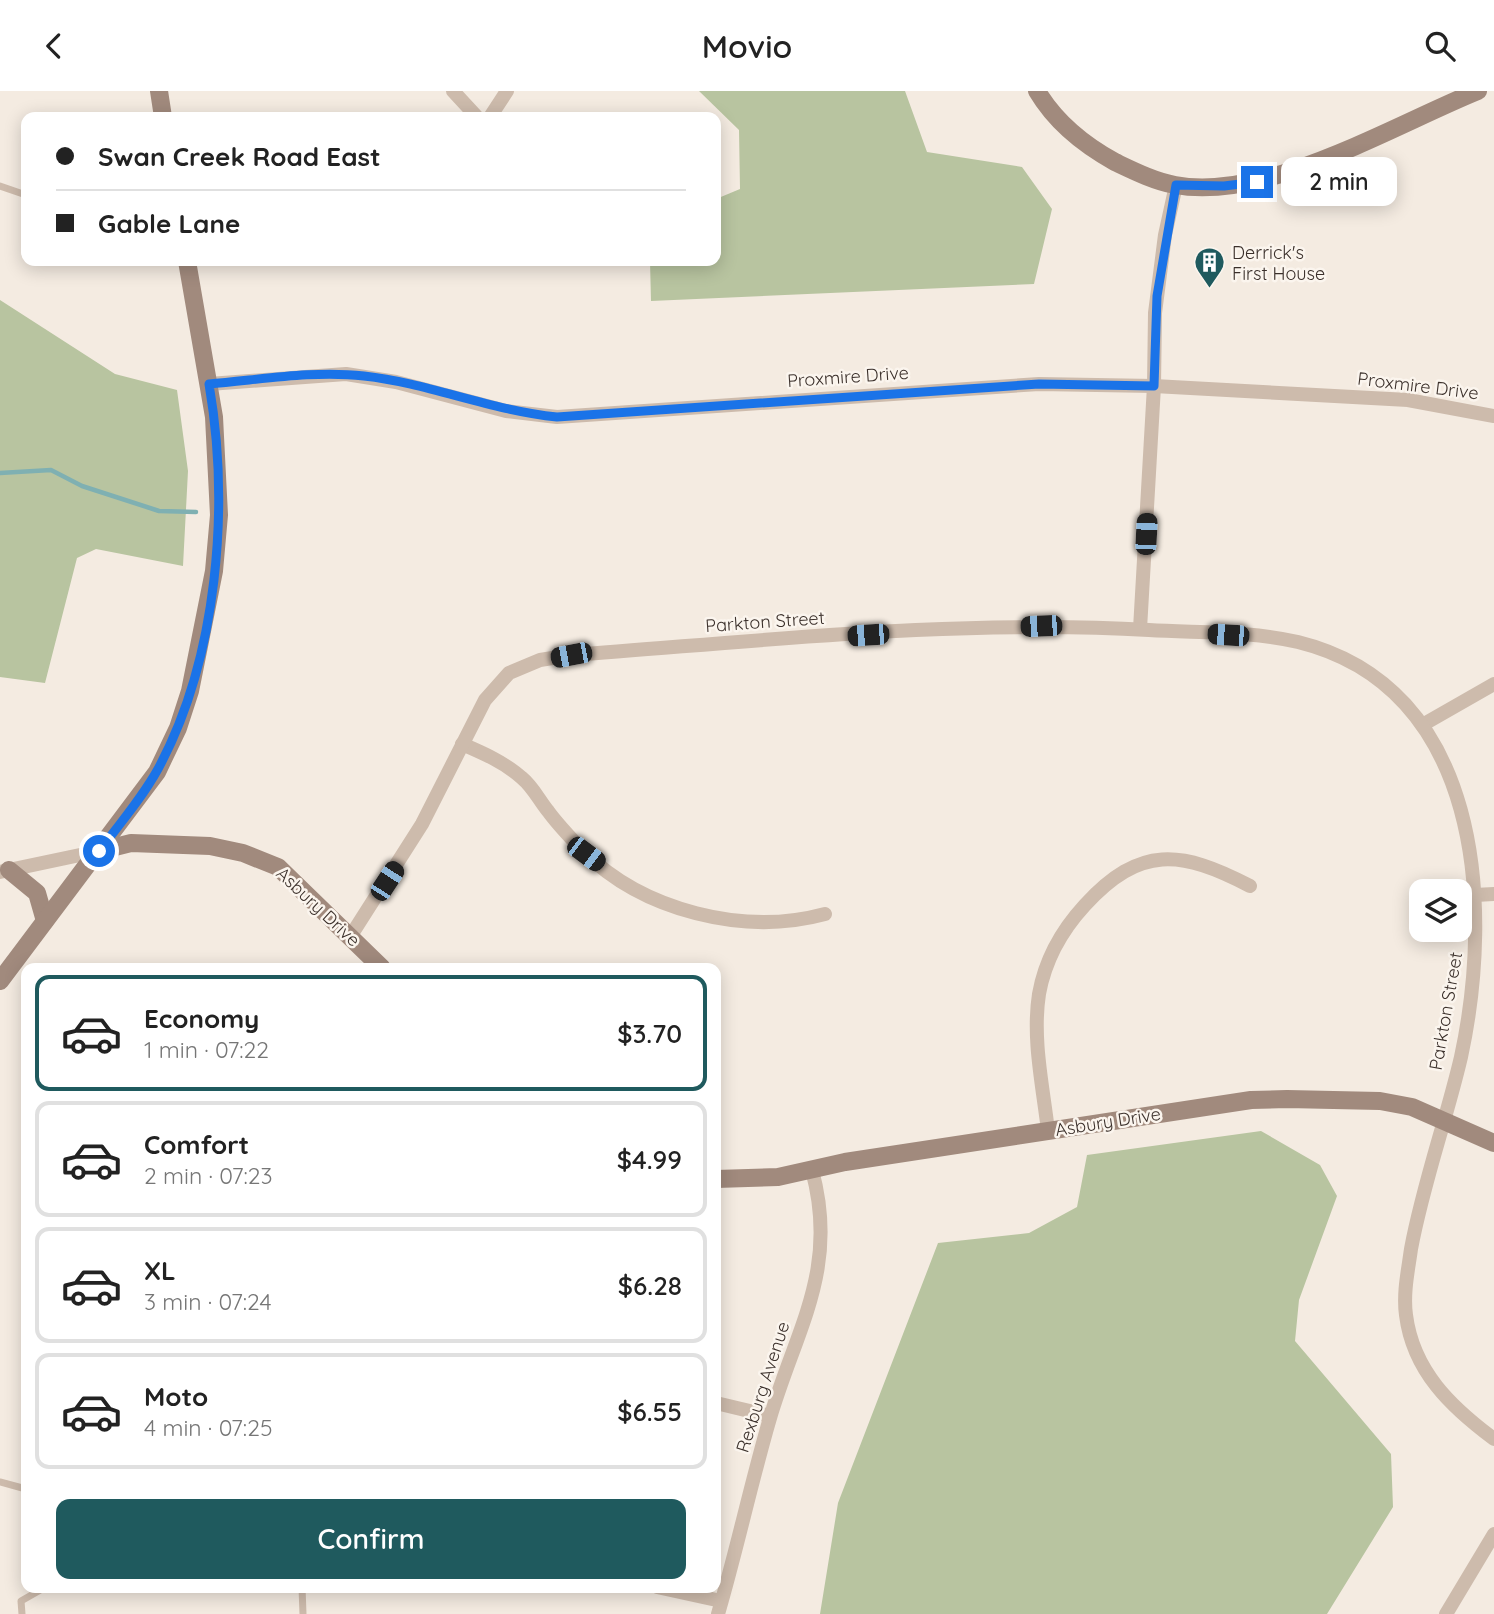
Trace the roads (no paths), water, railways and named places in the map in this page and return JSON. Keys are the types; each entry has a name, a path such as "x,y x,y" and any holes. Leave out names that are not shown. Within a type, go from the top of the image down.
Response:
{"street":[{"path":"159,91 162,112"},
{"path":"453,91 472,112"},
{"path":"493,112 508,91"},
{"path":"1037,91 1075,137 1136,173 1176,185 1224,186 1257,182 1297,169 1468,93"},
{"path":"1140,629 1154,386 1155,313 1165,235 1176,185"},
{"path":"0,981 151,780 167,752 190,691 214,571 219,515 218,445 188,266"},
{"name":"Proxmire Drive","path":"209,384 323,375 366,376 506,411 557,417 1039,384 1154,386 1408,400 1494,416"},
{"name":"Parkton Street","path":"350,937 422,824 485,700 509,673 540,660 571,655 945,629 1078,625 1278,638 1325,650 1369,674 1424,724 1458,795 1475,895 1476,959 1461,1058 1442,1117 1416,1225 1406,1281 1406,1313 1417,1358 1429,1378 1446,1399 1494,1439"},
{"path":"1424,724 1494,684"},
{"path":"462,744 494,758 523,778 586,854 646,895 699,914 740,920 792,920 825,914"},
{"name":"Asbury Drive","path":"5,871 131,843 210,846 243,853 278,867 377,963"},
{"path":"1048,1131 1039,1053 1040,994 1052,953 1078,913 1104,884 1120,872 1146,862 1192,862 1223,871 1251,885"},
{"path":"5,871 37,893 45,921"},
{"path":"1475,895 1494,894"},
{"name":"Asbury Drive","path":"721,1179 778,1177 845,1162 1251,1100 1380,1101 1442,1117 1494,1143"},
{"name":"Rexburg Avenue","path":"719,1608 770,1416 811,1303 821,1249 822,1216 812,1170"},
{"path":"721,1404 770,1416"},
{"path":"1446,1614 1494,1534"},
{"path":"675,1593 719,1608"}],"lane":[{"path":"0,186 21,193"},
{"path":"0,1482 21,1488"},
{"path":"22,1614 21,1601 35,1593"},
{"path":"302,1593 303,1614"}],"waterway":[{"path":"0,473 51,470 82,486 159,511 196,512"}],"place":[{"name":"Derrick's First House","path":"1209,290"}]}
